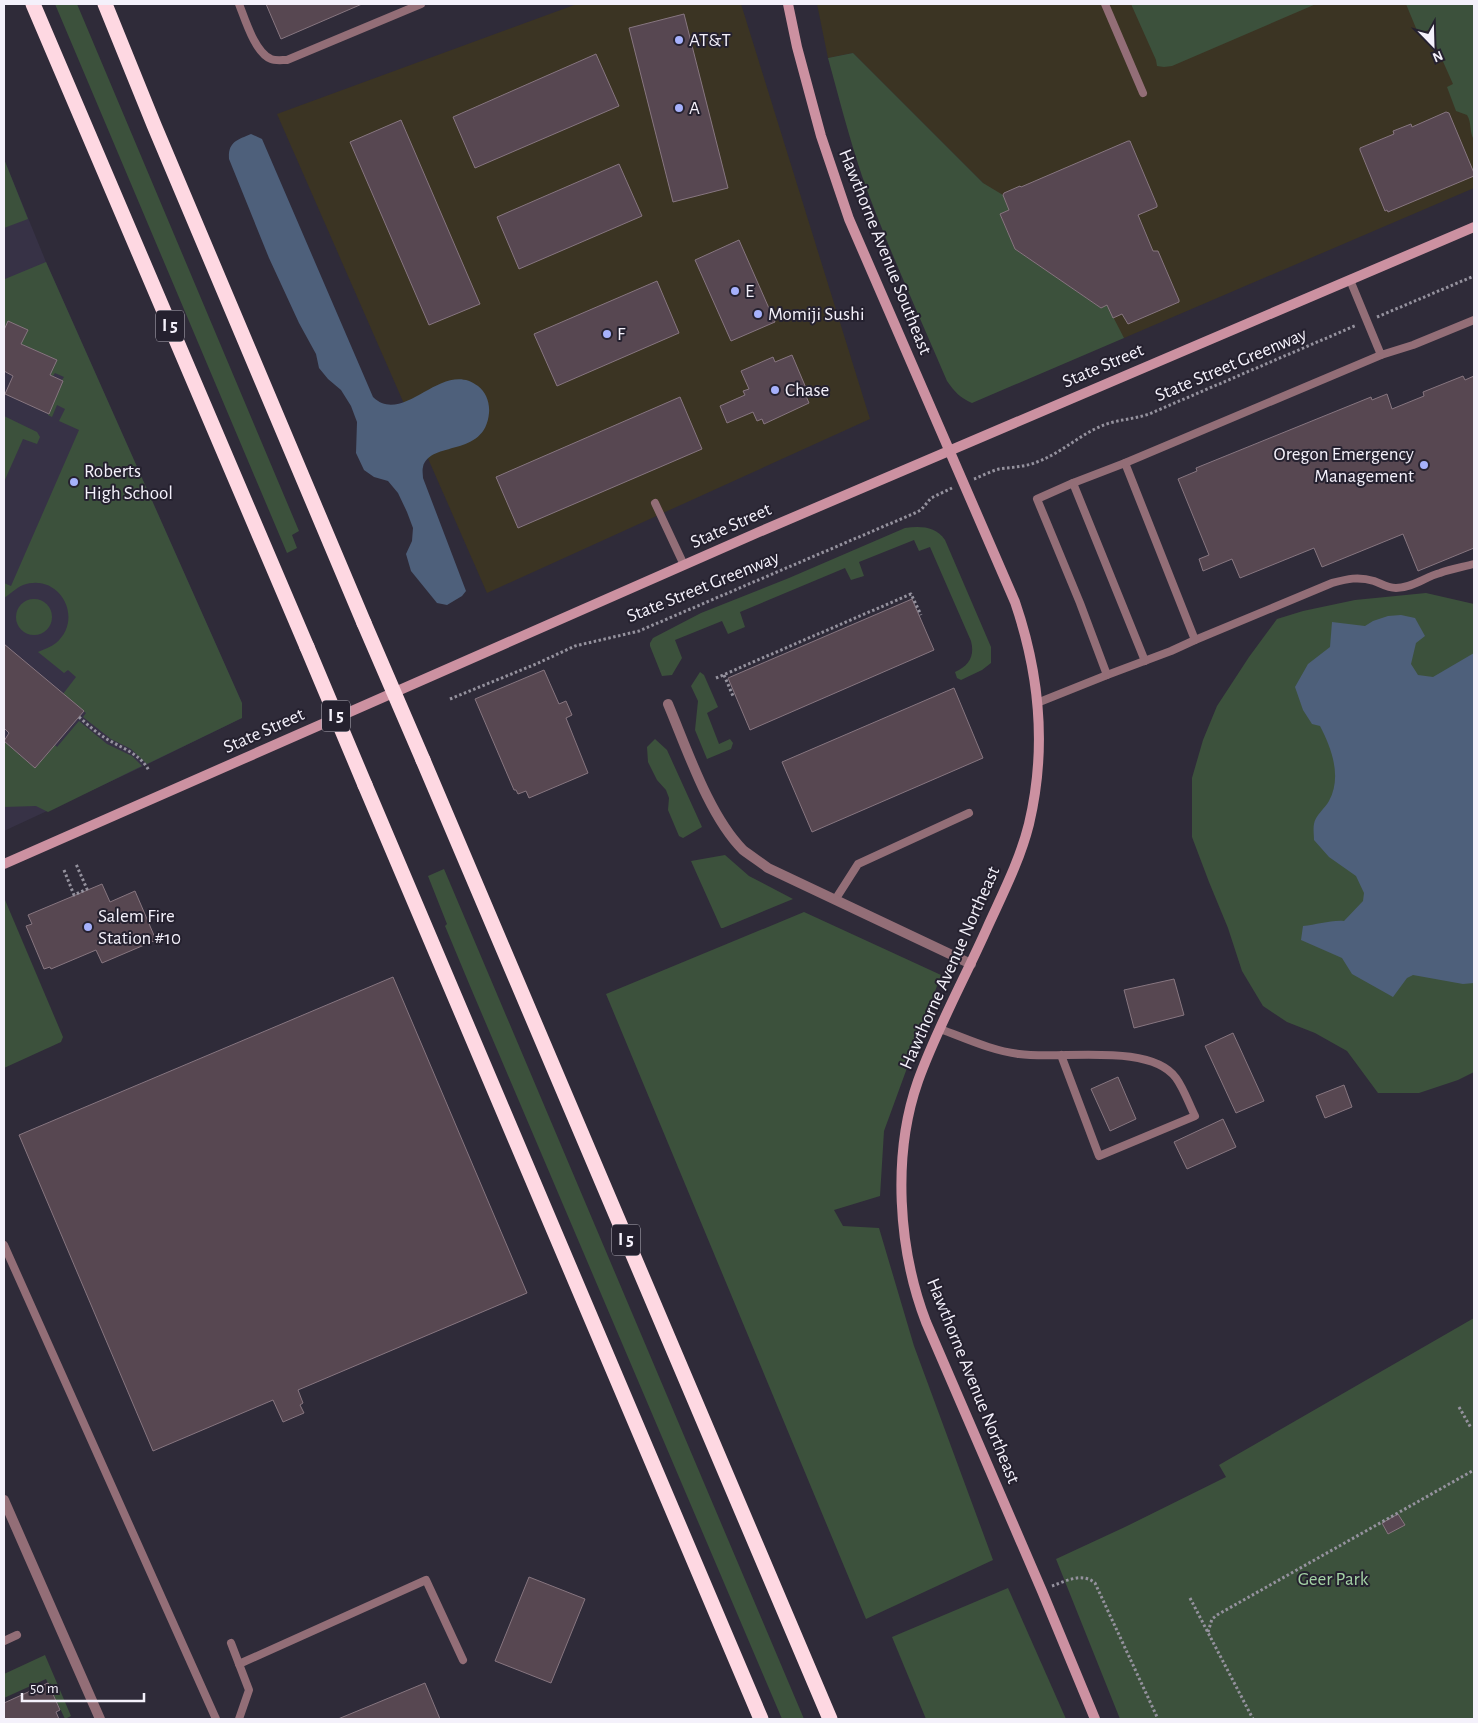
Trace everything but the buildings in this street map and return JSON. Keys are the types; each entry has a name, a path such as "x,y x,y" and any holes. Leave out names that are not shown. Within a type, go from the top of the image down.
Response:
{"highway":[{"name":"I 5","path":"33,4 761,1719"},
{"name":"I 5","path":"105,4 154,125 364,623 830,1719"}],"main road":[{"name":"Hawthorne Avenue Southeast","path":"788,4 797,47 821,136 849,219 948,451"},
{"name":"State Street","path":"4,864 684,565 1474,227"},
{"name":"Hawthorne Avenue Northeast","path":"948,451 1014,602 1026,636 1031,655 1039,715 1038,774 1028,825 1014,870 940,1029 918,1083 910,1112 905,1142 901,1205 916,1297 1042,1590 1095,1719"}],"street":[{"path":"668,704 708,799 727,831 744,850 768,868 971,964"},
{"path":"4,1500 100,1719"}],"lane":[{"path":"239,4 258,48 272,60 287,60 421,4"},
{"path":"1105,4 1143,93"},
{"path":"1350,280 1381,355"},
{"path":"1107,675 1080,603 1037,499 1381,355 1413,345 1474,320"},
{"path":"1125,463 1195,640"},
{"path":"1073,483 1145,661"},
{"path":"655,503 684,565"},
{"path":"1037,703 1145,661 1332,583 1350,578 1364,579 1385,587 1396,588 1408,586 1439,573 1474,564"},
{"path":"835,900 858,864 969,813"},
{"path":"940,1029 1001,1050 1020,1054 1121,1055 1157,1063 1176,1078 1195,1116 1099,1156 1060,1055"},
{"path":"4,1245 216,1719"},
{"path":"239,1664 426,1580 463,1660"},
{"path":"4,1641 17,1636"},
{"path":"231,1642 249,1690 239,1719"}],"path":[{"name":"State Street Greenway","path":"997,470 1026,466 1038,462 1066,448 1076,438 1098,427 1115,420 1150,414 1474,276"},
{"name":"State Street Greenway","path":"450,699 575,646 639,631 663,621 915,513 921,510 931,498"},
{"path":"716,678 911,594 920,615"},
{"path":"724,675 733,696"},
{"path":"78,717 100,735 134,755 146,765 149,771"},
{"path":"64,870 74,895 86,889 76,864"},
{"path":"1459,1407 1471,1428"},
{"path":"1208,1632 1212,1619 1217,1614 1474,1470"},
{"path":"1042,1590 1078,1577 1090,1578 1095,1583 1158,1719"},
{"path":"1190,1598 1253,1719"}],"shaded area":[{"path":"577,4 741,4 870,419 487,593 277,114"},
{"path":"817,4 1474,4 1474,188 1124,338 1101,308 1015,249 1000,214 983,183 853,53 828,58"},
{"name":"Roberts High School","path":"4,159 46,262 242,703 242,718 4,831"}],"green space":[{"path":"55,4 77,4 299,531 292,535 297,548 287,553"},
{"path":"1131,4 1316,4 1172,66 1164,67 1157,66"},
{"path":"1406,4 1474,4 1474,140 1467,115 1456,111 1447,87 1453,84 1429,30 1418,33"},
{"path":"853,53 983,183 1003,195 1009,210 1000,214 1015,249 1101,308 1107,305 1124,338 972,403 955,391 947,381 892,254 853,147 828,58"},
{"path":"4,159 28,219 4,228"},
{"name":"Roberts High School","path":"46,262 242,703 242,718 147,764 131,749 111,739 83,717 86,713 63,694 76,677 68,670 64,673 38,652 56,643 64,633 68,622 68,610 64,600 57,591 47,585 36,583 23,585 4,598 4,583 11,586 79,430 59,421 65,409 57,405 52,417 48,415 64,377 55,373 53,376 46,373 57,360 21,344 27,330 8,321 4,330 4,276 5,279"},
{"path":"4,416 37,432 40,437 37,444 23,439 4,482"},
{"path":"905,528 927,528 937,532 945,540 991,647 991,663 982,670 961,680 957,678 955,672 964,667 970,660 972,651 971,641 930,547 919,551 914,540 859,562 864,576 851,580 845,568 740,612 745,627 728,634 722,621 675,640 682,658 672,675 662,676 650,646 653,638 701,613 789,578"},
{"path":"1426,593 1474,604 1474,1072 1458,1080 1419,1093 1378,1093 1347,1051 1315,1033 1287,1022 1263,1006 1242,971 1228,928 1192,837 1192,778 1203,740 1217,706 1277,619 1303,611 1355,600"},
{"path":"34,599 41,600 47,604 51,610 51,624 47,630 41,634 34,635 27,634 21,630 17,624 16,617 17,610 21,604 27,600"},
{"path":"700,672 704,675 718,707 707,713 719,744 730,739 733,743 731,749 707,759 695,730 698,701 691,686"},
{"path":"79,721 107,744 132,756 142,766 48,812 36,806 4,807 4,741 35,768 55,745 57,747"},
{"path":"655,739 667,750 702,827 683,838 679,836 668,810 669,798 666,790 657,780 648,762 647,747"},
{"path":"725,855 749,876 793,899 721,928 691,861"},
{"path":"444,869 804,1719 782,1719 470,986 445,926 447,924 428,876"},
{"path":"4,901 63,1037 61,1042 4,1068"},
{"path":"804,912 941,975 884,1131 880,1196 834,1210 843,1226 879,1228 914,1346 993,1560 866,1619 606,994"},
{"name":"Geer Park","path":"1474,1318 1474,1719 1120,1719 1056,1559 1226,1477 1219,1465"},
{"path":"1008,1588 1066,1719 926,1719 892,1637"},
{"path":"45,1655 71,1716 65,1719 46,1679 4,1698 4,1674"}],"water":[{"path":"251,134 262,139 373,397 385,404 397,404 437,385 451,380 464,380 478,386 487,398 489,413 485,427 478,437 468,443 436,454 428,459 423,468 423,478 466,591 462,596 447,605 437,603 411,571 406,554 412,541 413,528 407,512 398,493 388,481 374,477 364,470 356,453 357,422 351,406 341,390 319,368 316,354 299,323 269,258 229,159 230,149 234,142"},
{"path":"1401,615 1415,618 1425,636 1416,643 1411,664 1418,675 1433,677 1474,653 1474,983 1463,984 1413,975 1407,978 1393,997 1352,974 1342,958 1301,940 1303,926 1344,921 1363,901 1364,893 1356,876 1329,857 1314,840 1315,821 1333,792 1335,782 1334,763 1320,726 1312,724 1303,710 1295,687 1308,664 1330,647 1332,622 1365,626 1388,616"}],"place":[{"name":"AT&T","path":"679,40"},
{"name":"A","path":"679,108"},
{"name":"E","path":"735,291"},
{"name":"Momiji Sushi","path":"758,314"},
{"name":"F","path":"607,334"},
{"name":"Chase","path":"775,390"},
{"name":"Oregon Emergency Management","path":"1424,465"},
{"name":"Roberts High School","path":"74,482"},
{"name":"Salem Fire Station #10","path":"88,927"}]}
